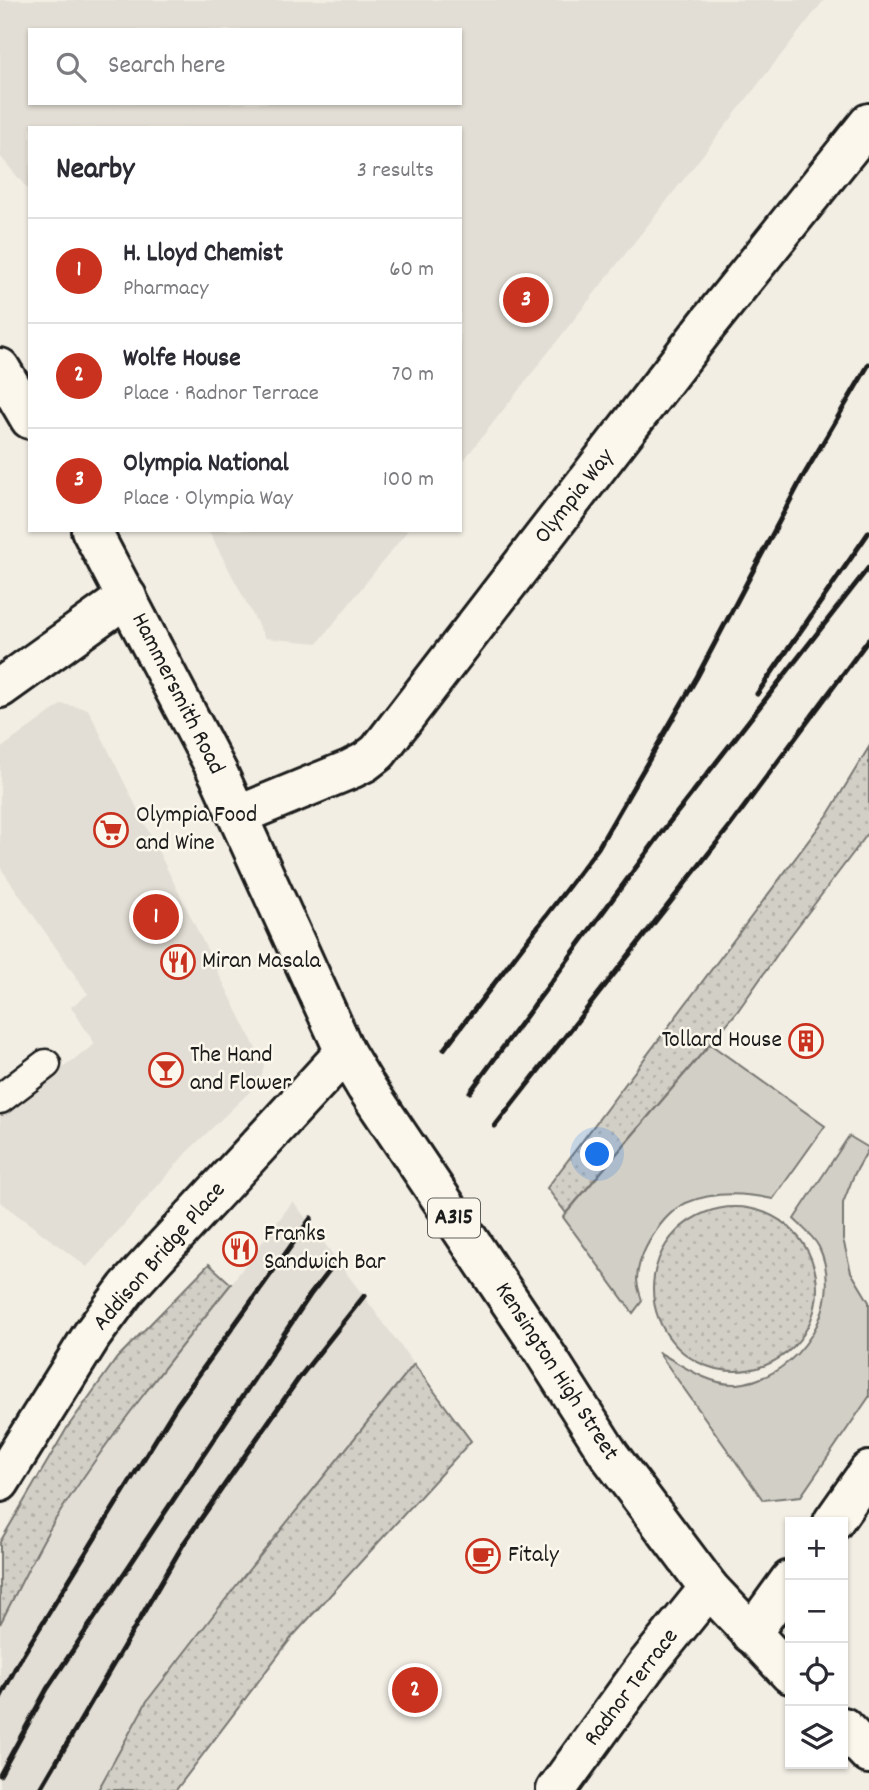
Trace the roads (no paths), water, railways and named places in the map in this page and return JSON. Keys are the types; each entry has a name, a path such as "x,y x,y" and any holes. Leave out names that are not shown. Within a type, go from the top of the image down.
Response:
{"street":[{"name":"Olympia Way","path":"239,816 351,769 378,752 707,325 869,123"},
{"path":"0,368 28,416"},
{"name":"Hammersmith Road","path":"92,532 239,816 345,1052"},
{"path":"0,688 127,597"},
{"name":"Kensington High Street","path":"345,1052 610,1456 709,1588 785,1669"},
{"name":"Addison Bridge Place","path":"0,1482 92,1335 127,1288 345,1052"},
{"path":"837,1517 869,1471"},
{"path":"751,1634 785,1587"},
{"name":"Radnor Terrace","path":"556,1790 646,1666 709,1588"},
{"path":"848,1732 869,1754"}],"lane":[{"path":"0,1099 46,1064"}],"railway":[{"path":"444,1049 598,848 697,677 801,480 869,364"},
{"path":"757,694 869,532"},
{"path":"470,1092 668,824 869,567"},
{"path":"495,1126 730,826 869,639"},
{"path":"0,1698 18,1663 177,1405 311,1218"},
{"path":"0,1775 47,1689 310,1295 337,1260"},
{"path":"40,1790 184,1543 299,1378 364,1296"}],"place":[{"name":"Olympia National","path":"526,300"},
{"name":"Olympia Food and Wine","path":"111,830"},
{"name":"H. Lloyd Chemist","path":"156,917"},
{"name":"Miran Masala","path":"178,962"},
{"name":"Tollard House","path":"806,1041"},
{"name":"The Hand and Flower","path":"166,1070"},
{"name":"Franks Sandwich Bar","path":"240,1249"},
{"name":"Fitaly","path":"483,1556"},
{"name":"Wolfe House","path":"415,1690"}]}
